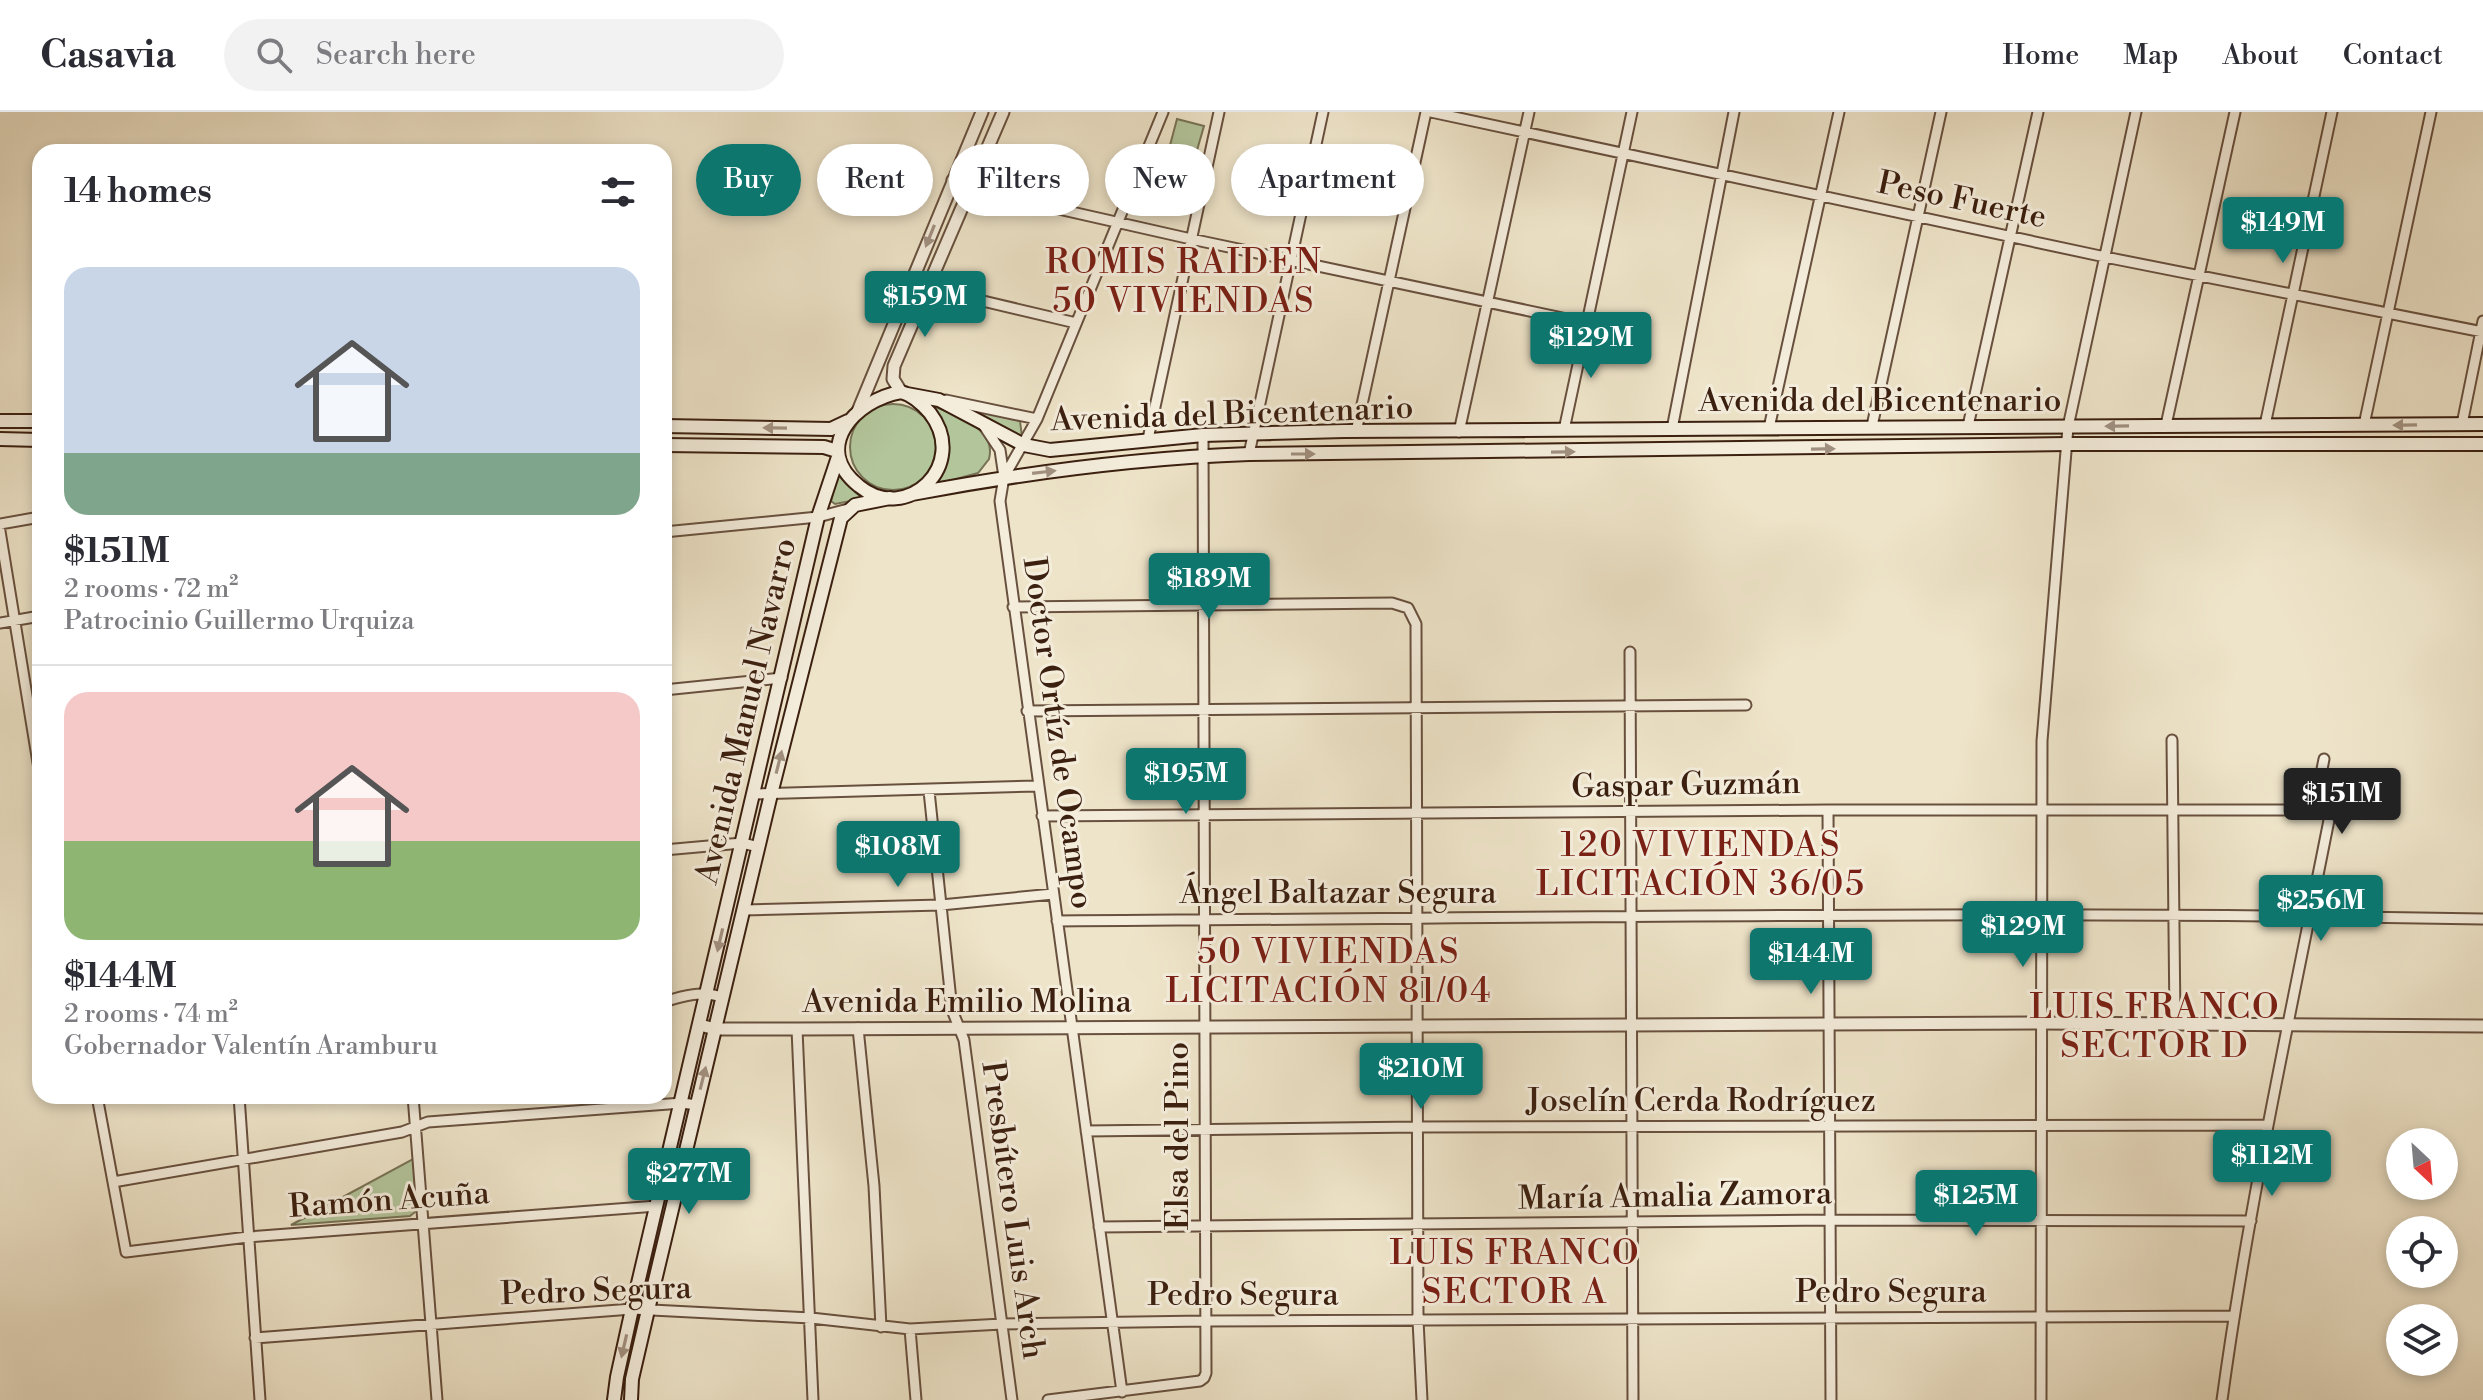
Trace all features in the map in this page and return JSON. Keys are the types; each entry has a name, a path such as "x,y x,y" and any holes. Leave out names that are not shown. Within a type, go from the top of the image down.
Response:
{"main road":[{"name":"Avenida del Bicentenario","path":"904,393 939,400 1024,445 1050,450 1148,439 1253,433 1872,426 2483,424"},
{"path":"672,426 831,429 873,400 904,393 919,401 935,420 944,443 938,470 930,481 912,494 848,509"},
{"path":"837,454 843,432 855,415"},
{"path":"0,421 32,421"},
{"path":"0,439 32,440"},
{"name":"Avenida del Bicentenario","path":"912,494 1004,477 1204,455 2067,444 2483,444"},
{"path":"672,445 824,447 837,454 857,485 890,498"},
{"name":"Avenida Manuel Navarro","path":"614,1400 632,1309 818,517 837,454"},
{"name":"Avenida Manuel Navarro","path":"631,1400 632,1379 771,794 841,518 848,509"}],"street":[{"path":"968,144 982,112"},
{"path":"989,144 1003,112"},
{"name":"Doctor Ortíz de Ocampo","path":"1122,1392 1000,501 1004,477 1037,419 1163,112"},
{"path":"1148,439 1219,112"},
{"path":"1249,454 1323,112"},
{"path":"1356,432 1429,112"},
{"name":"Peso Fuerte","path":"1429,112 2294,296 2482,328"},
{"path":"1459,432 1529,112"},
{"path":"1564,430 1632,112"},
{"path":"1672,429 1734,112"},
{"path":"1769,428 1839,112"},
{"path":"1872,426 1941,112"},
{"path":"1968,426 2038,112"},
{"path":"2041,1400 2039,1023 2042,741 2068,427 2136,112"},
{"path":"2166,425 2235,112"},
{"path":"2265,425 2332,112"},
{"path":"2364,425 2431,112"},
{"path":"855,415 949,187"},
{"path":"904,393 893,379 894,366 959,216"},
{"path":"1088,216 1586,323"},
{"path":"928,288 1076,323"},
{"path":"2462,424 2482,328"},
{"path":"939,400 969,403 1037,419"},
{"path":"982,423 1000,450 1004,477"},
{"name":"Elsa del Pino","path":"1146,1389 1204,1378 1203,435"},
{"path":"672,531 818,517 848,509"},
{"path":"0,524 32,518"},
{"path":"0,531 32,726"},
{"path":"1013,607 1392,603 1408,608 1416,624 1418,1320 1422,1400"},
{"path":"0,623 32,618"},
{"path":"1630,652 1633,1400"},
{"path":"672,689 782,678"},
{"path":"1027,711 1746,705"},
{"path":"2172,740 2175,1022"},
{"path":"2314,810 2324,759"},
{"path":"754,794 1038,786"},
{"name":"Presbítero Luis Arch","path":"929,791 952,1010 964,1040 1012,1400"},
{"path":"1828,810 1831,1400"},
{"name":"Gaspar Guzmán","path":"1042,816 2331,810 2310,916"},
{"path":"672,849 742,843 759,847"},
{"path":"744,910 941,905 1053,894"},
{"name":"Ángel Baltazar Segura","path":"1057,921 1828,916 2483,919"},
{"path":"2222,1400 2286,1023 2310,916"},
{"path":"672,999 687,994 708,993 723,997"},
{"name":"Avenida Emilio Molina","path":"700,1025 715,1029 2175,1022 2483,1026"},
{"path":"858,1028 874,1186 881,1327"},
{"path":"797,1029 813,1400"},
{"path":"98,1104 113,1182 402,1132 428,1122 669,1104"},
{"path":"240,1104 260,1400"},
{"path":"414,1104 437,1400"},
{"path":"672,1104 697,1105"},
{"name":"Joselín Cerda Rodríguez","path":"1086,1131 2268,1125"},
{"name":"Ramón Acuña","path":"113,1182 126,1252 248,1237 657,1206"},
{"name":"María Amalia Zamora","path":"1099,1227 1829,1220 2251,1221"},
{"name":"Pedro Segura","path":"255,1338 632,1309 811,1318 910,1329 1002,1324 1205,1321 2234,1316"},
{"path":"910,1329 916,1400"},
{"path":"1048,1400 1146,1389 1150,1400"}],"green space":[{"path":"1177,119 1204,126 1199,144 1170,144"},
{"path":"893,404 910,407 924,416 933,430 936,447 933,464 924,478 910,487 893,490 876,487 862,478 853,464 850,447 853,430 862,416 876,407"},
{"path":"933,406 973,424 987,439 989,459 978,473 934,485 945,465 948,446 944,426"},
{"path":"973,410 1020,421 1022,437"},
{"path":"838,474 863,495 861,499 835,504 831,501"},
{"path":"413,1159 417,1207 410,1216 291,1225"}],"district":[{"name":"ROMIS RAIDEN 50 VIVIENDAS","path":"1184,282"},
{"name":"120 VIVIENDAS LICITACIÓN 36/05","path":"1701,866"},
{"name":"50 VIVIENDAS LICITACIÓN 81/04","path":"1329,972"},
{"name":"LUIS FRANCO SECTOR D","path":"2155,1028"},
{"name":"LUIS FRANCO SECTOR A","path":"1515,1274"}]}
